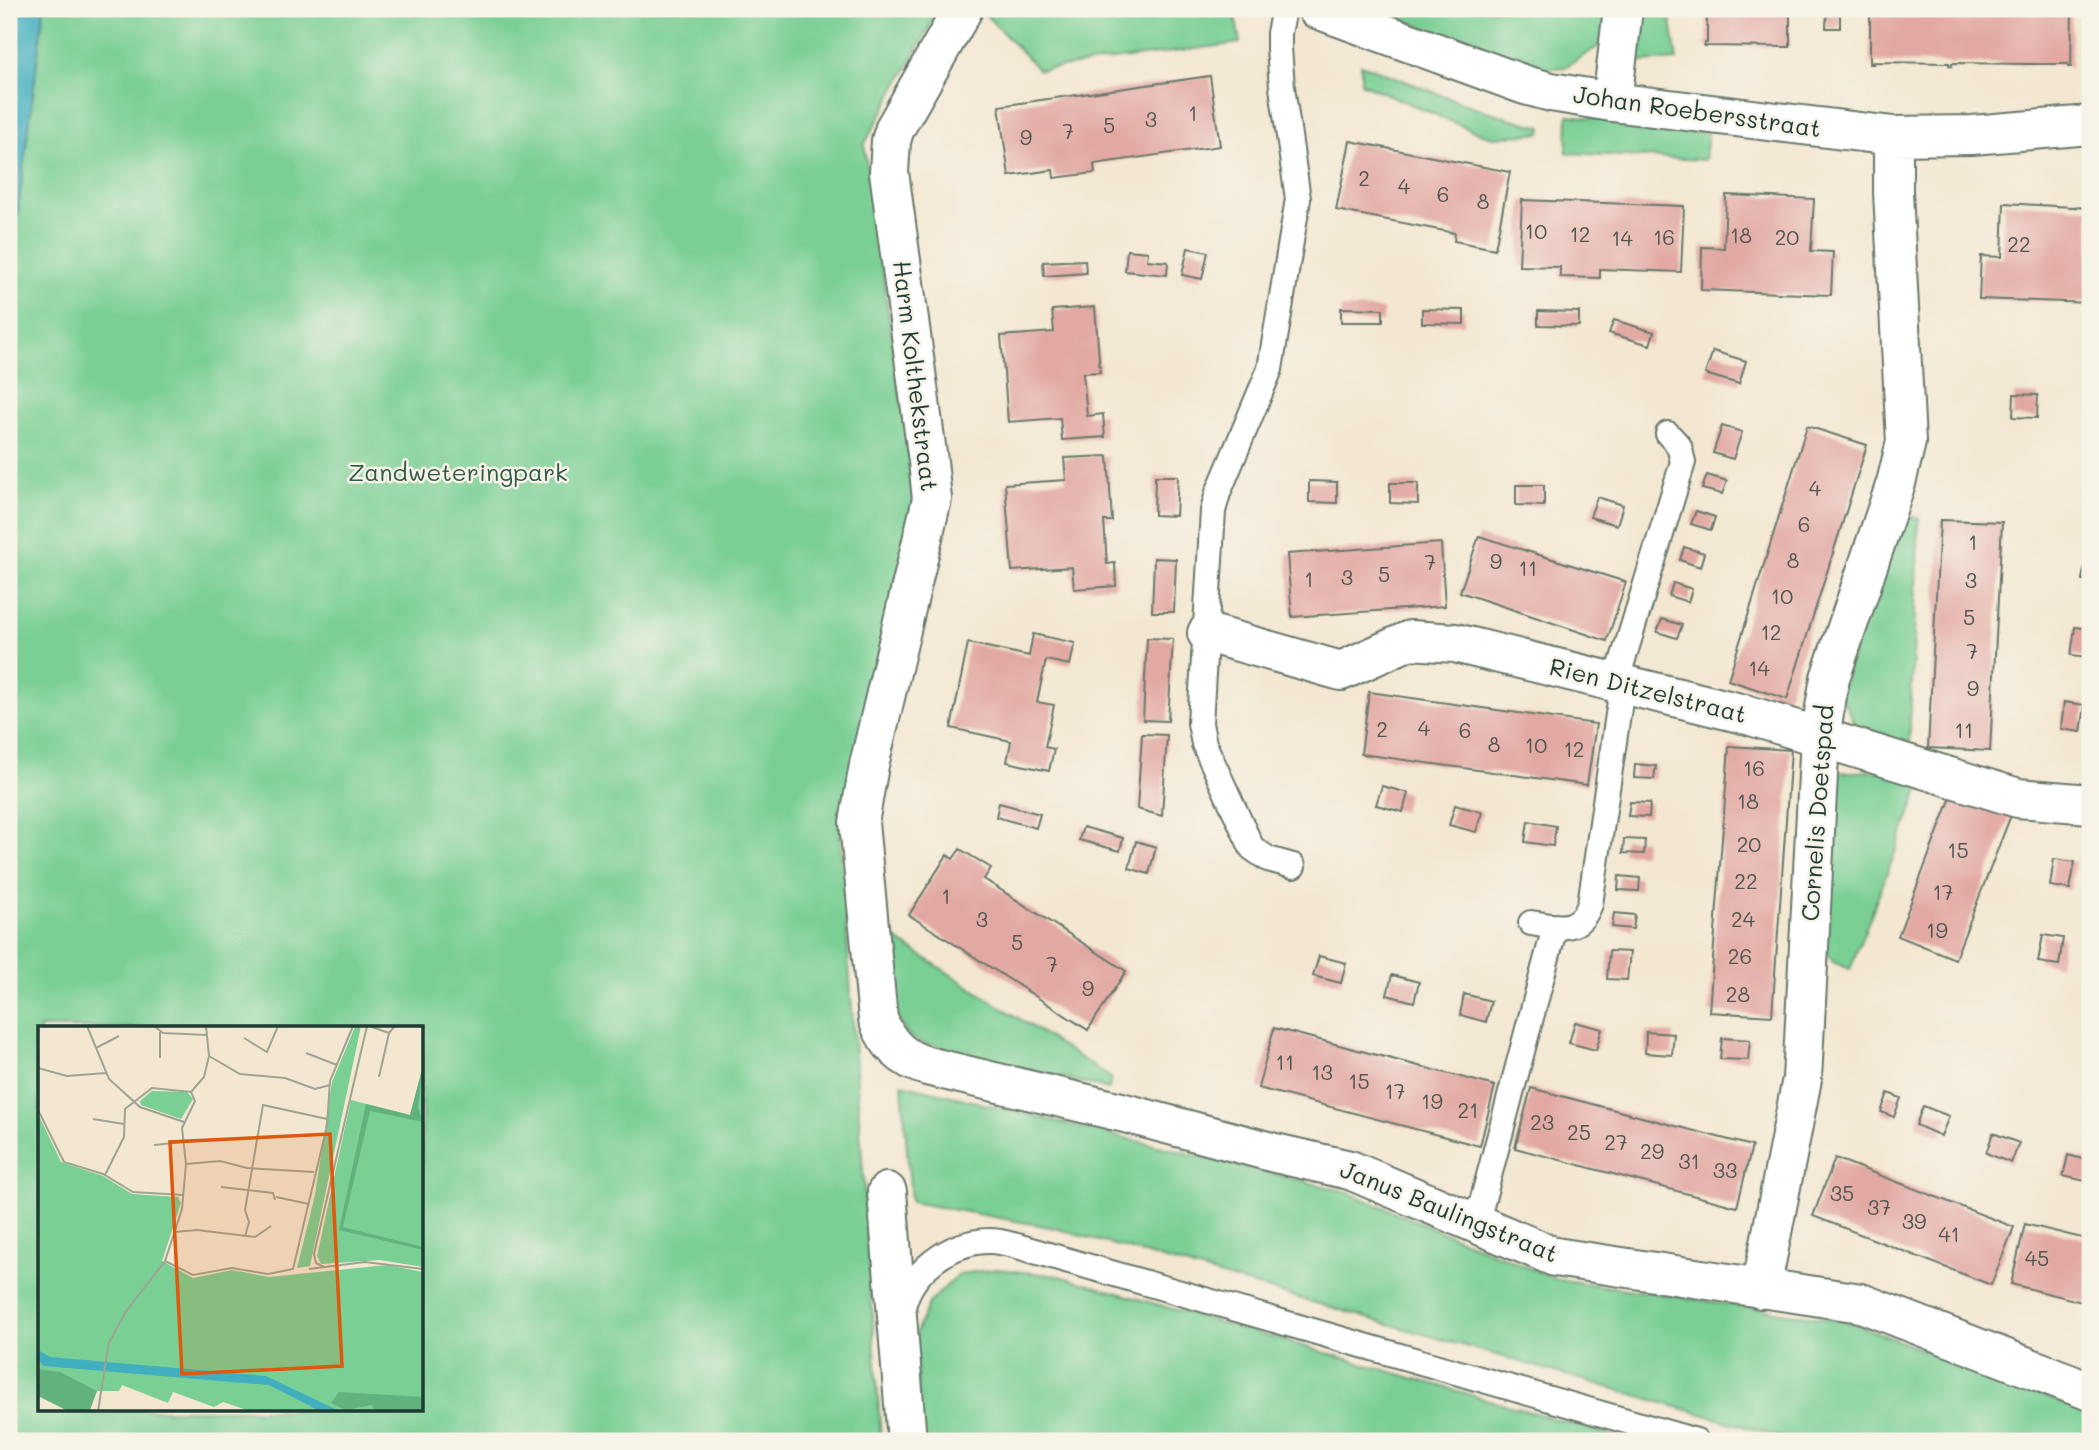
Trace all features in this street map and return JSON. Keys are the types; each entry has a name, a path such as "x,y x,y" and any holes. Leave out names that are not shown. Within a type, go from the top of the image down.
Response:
{"street":[{"name":"Harm Kolthekstraat","path":"868,922 859,823 932,499 889,155 891,141 901,116 963,9"},
{"name":"Johan Roebersstraat","path":"1317,9 1525,85 1612,102 1893,136 1972,135 2090,125"},
{"path":"1612,102 1623,9"},
{"name":"Cornelis Doetspad","path":"1761,1289 1802,1079 1819,737 1830,678 1896,483 1906,442 1893,192 1893,136"},
{"name":"Rien Ditzelstraat","path":"1207,633 1341,671 1410,640 1455,643 1748,715 2018,797 2090,804"},
{"name":"Janus Baulingstraat","path":"868,922 878,1019 892,1046 908,1059 1350,1170 1555,1257 1861,1303 2090,1391"},
{"path":"887,1192 907,1441"}],"lane":[{"path":"1284,9 1279,48 1298,199 1270,369 1213,511 1200,723 1204,744 1252,848 1268,859 1293,866"},
{"path":"1476,1225 1543,925 1563,928 1577,923 1583,918 1590,904 1620,701 1621,666 1683,462 1679,446 1668,434"},
{"path":"899,1330 903,1302 917,1277 937,1258 962,1245 990,1241 1017,1246 1696,1441"}],"green space":[{"name":"Zandweteringpark","path":"9,9 940,9 864,145 915,496 840,832 881,1441 9,1441"},
{"path":"983,9 1234,9 1240,43 1039,70"},
{"path":"1372,9 1608,9 1604,43 1565,67 1542,69"},
{"path":"1639,9 1669,9 1677,60 1638,62"},
{"path":"1361,64 1473,107 1542,127 1541,133 1493,137 1474,131 1361,83"},
{"path":"1568,115 1708,133 1705,160 1567,153"},
{"path":"1896,516 1919,518 1909,746 1857,729 1840,694"},
{"path":"1898,770 1923,780 1850,969 1833,962 1818,939 1831,773"},
{"path":"888,934 1111,1078 1109,1089 913,1039 905,1031 895,1005"},
{"path":"902,1084 1344,1191 1556,1279 1850,1322 2090,1414 2090,1441 1795,1441 1055,1228 911,1202"},
{"path":"998,1269 1059,1276 1631,1441 922,1441 914,1337 929,1303 959,1274"}],"water":[{"path":"9,9 44,9 9,280"}],"building":[{"path":"1707,9 1790,9 1790,47 1704,46 1707,43"},
{"path":"1827,9 1840,9 1840,28 1826,28"},
{"path":"1870,9 2072,9 2071,67 2068,67 2068,64 1870,64"},
{"path":"1210,76 1220,146 1094,164 1095,173 1054,178 1053,170 1009,176 999,106"},
{"path":"1350,141 1510,172 1495,249 1454,241 1455,233 1336,210"},
{"path":"1726,195 1814,199 1811,251 1833,252 1831,295 1701,290 1702,247 1724,248"},
{"path":"1522,200 1684,206 1681,272 1600,269 1600,278 1560,277 1560,267 1519,266"},
{"path":"2004,203 2090,208 2090,303 1979,299 1981,256 2002,257"},
{"path":"1188,248 1208,252 1202,279 1182,275"},
{"path":"1127,250 1148,252 1147,260 1168,262 1167,275 1125,271"},
{"path":"1085,260 1086,273 1044,276 1043,262"},
{"path":"1095,307 1100,372 1083,373 1087,416 1103,414 1105,437 1062,440 1060,418 1008,422 1001,336 1054,332 1052,310"},
{"path":"1341,308 1383,309 1383,322 1341,322"},
{"path":"1422,309 1464,310 1464,324 1422,323"},
{"path":"1538,311 1579,312 1579,326 1538,325"},
{"path":"1614,320 1654,332 1650,345 1609,333"},
{"path":"1713,351 1746,361 1739,384 1705,374"},
{"path":"2014,394 2038,395 2037,418 2013,417"},
{"path":"1722,426 1742,432 1733,459 1713,453"},
{"path":"1807,426 1867,445 1787,699 1728,680"},
{"path":"1108,456 1112,521 1104,521 1107,564 1115,563 1116,586 1074,589 1072,567 1012,571 1005,484 1066,480 1064,458"},
{"path":"1707,475 1727,481 1722,494 1702,489"},
{"path":"1155,476 1178,476 1176,516 1154,515"},
{"path":"1309,481 1337,482 1337,503 1309,502"},
{"path":"1390,483 1418,483 1418,504 1390,503"},
{"path":"1516,485 1544,485 1544,506 1516,505"},
{"path":"1597,497 1623,505 1617,525 1590,517"},
{"path":"1696,511 1715,517 1711,530 1691,524"},
{"path":"1940,520 2002,522 1990,751 1928,748"},
{"path":"1479,536 1626,582 1607,641 1460,592"},
{"path":"1441,543 1445,606 1292,617 1287,554"},
{"path":"1684,547 1704,553 1700,567 1680,560"},
{"path":"2087,552 2090,553 2090,581 2082,580"},
{"path":"1154,558 1176,559 1174,612 1152,612"},
{"path":"1673,583 1692,589 1688,602 1669,596"},
{"path":"1662,619 1682,625 1677,638 1657,632"},
{"path":"2075,627 2090,629 2090,657 2071,655"},
{"path":"1033,634 1075,643 1070,665 1046,660 1037,702 1054,705 1045,747 1054,749 1049,771 1007,762 1011,741 951,728 968,643 1029,656"},
{"path":"1147,638 1173,639 1168,721 1143,720"},
{"path":"1369,692 1596,724 1587,785 1361,754"},
{"path":"2064,702 2085,705 2081,732 2061,729"},
{"path":"1142,734 1167,735 1162,816 1137,809"},
{"path":"1729,746 1791,750 1772,1016 1709,1012"},
{"path":"1635,764 1656,766 1654,779 1634,778"},
{"path":"1382,786 1408,793 1403,812 1376,805"},
{"path":"1953,792 2011,815 1955,959 1898,936"},
{"path":"1630,802 1650,803 1649,817 1628,816"},
{"path":"999,803 1040,814 1036,828 996,817"},
{"path":"1455,805 1482,812 1476,832 1449,825"},
{"path":"1528,821 1556,826 1553,846 1525,842"},
{"path":"1083,827 1123,838 1120,851 1079,840"},
{"path":"1624,839 1645,840 1644,854 1623,853"},
{"path":"1136,841 1156,847 1149,874 1129,868"},
{"path":"960,849 991,868 984,879 1126,971 1088,1030 909,915 947,855 953,859"},
{"path":"2054,859 2075,862 2070,889 2050,886"},
{"path":"1619,876 1640,878 1639,891 1618,890"},
{"path":"1614,913 1635,915 1633,929 1612,927"},
{"path":"2043,935 2063,938 2059,965 2038,962"},
{"path":"1609,951 1630,952 1627,980 1607,979"},
{"path":"1319,956 1346,963 1341,983 1313,976"},
{"path":"1392,975 1419,982 1414,1002 1387,995"},
{"path":"1464,994 1491,1001 1486,1022 1460,1015"},
{"path":"1575,1022 1602,1029 1596,1050 1569,1043"},
{"path":"1274,1028 1495,1086 1480,1146 1258,1088"},
{"path":"1646,1032 1674,1034 1672,1055 1645,1053"},
{"path":"1722,1038 1750,1040 1748,1060 1720,1059"},
{"path":"1531,1088 1752,1146 1737,1207 1515,1148"},
{"path":"1888,1093 1901,1098 1894,1117 1881,1112"},
{"path":"1923,1106 1949,1116 1941,1136 1916,1125"},
{"path":"1993,1133 2019,1143 2011,1163 1986,1153"},
{"path":"2068,1155 2090,1161 2090,1182 2063,1176"},
{"path":"1835,1158 2014,1227 1991,1285 1813,1216"},
{"path":"2025,1224 2090,1240 2090,1304 2011,1284"}]}
